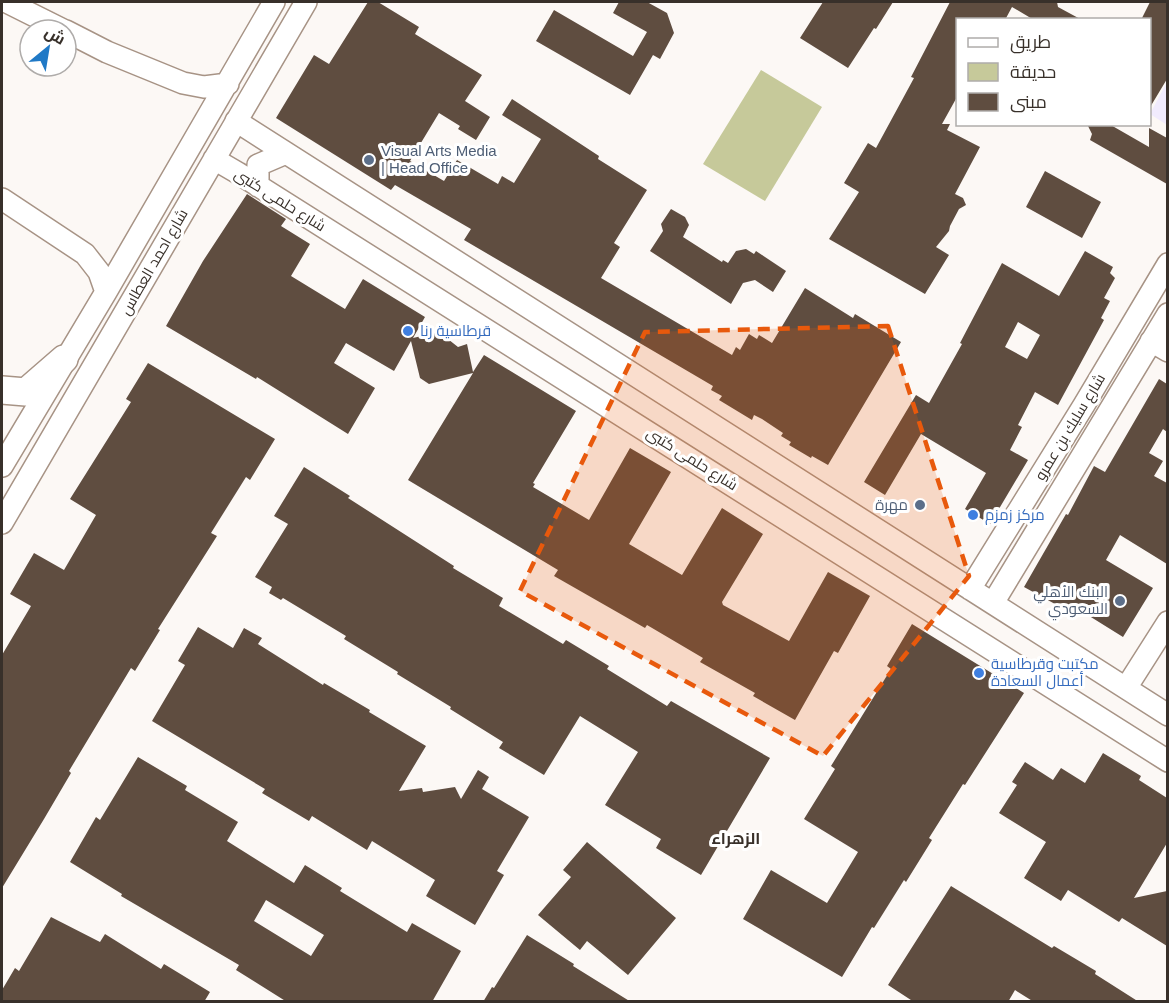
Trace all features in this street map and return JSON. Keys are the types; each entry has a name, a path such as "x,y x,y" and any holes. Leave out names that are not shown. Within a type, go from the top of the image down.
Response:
{"main road":[{"path":"2,390 26,392 64,359"},
{"path":"2,398 4,406 2,411"}],"street":[{"path":"7,2 38,18"},
{"name":"شارع احمد العطاس","path":"2,466 274,2"},
{"name":"شارع احمد العطاس","path":"2,523 306,2"},
{"path":"78,38 183,83 204,87 228,84"},
{"path":"236,121 1167,715"},
{"path":"258,186 258,165 286,153"},
{"name":"شارع حلمى كتبى","path":"214,159 1167,761"},
{"path":"2,199 85,254 99,272 106,292"},
{"name":"شارع سليك بن عمرو","path":"970,589 1084,405 1167,264"},
{"name":"شارع سليك بن عمرو","path":"993,603 1159,346 1167,314"},
{"path":"1126,688 1167,622"}],"highlighted area":[{"path":"888,326 969,576 823,756 520,591 645,332"}],"shaded area":[{"path":"1167,82 1167,125 1151,115"}],"green space":[{"path":"761,70 822,107 765,201 703,164"}],"building":[{"path":"368,2 378,2 419,27 415,34 482,75 465,101 490,117 476,140 458,129 460,126 439,113 410,161 444,181 457,160 498,184 502,176 514,183 541,139 502,115 512,99 647,190 614,243 620,247 601,278 732,355 736,347 740,350 749,334 757,339 759,335 772,343 805,288 853,318 855,314 901,342 828,465 789,445 791,442 781,436 783,433 762,419 754,415 752,420 719,400 722,396 711,390 713,386 464,240 471,229 395,185 391,190 276,118 314,55 329,64"},
{"path":"619,2 647,2 667,13 674,33 660,59 653,55 630,95 536,41 554,10 633,56 647,32 613,13"},
{"path":"823,2 893,2 848,68 800,38"},
{"path":"950,2 1057,2 1058,7 1078,18 1031,18 1012,7 1006,18 956,18 956,99 942,124 950,124 947,130 980,147 955,194 963,198 966,205 959,209 949,231 936,247 949,255 925,294 829,239 859,192 844,183 868,143 876,148 914,78 911,77"},
{"path":"1150,2 1167,2 1167,79 1151,106 1151,18 1142,18"},
{"path":"1088,126 1112,126 1149,147 1149,128 1167,138 1167,184 1090,140 1092,134"},
{"path":"1045,171 1101,202 1082,238 1026,207"},
{"path":"247,194 286,219 281,226 310,244 291,276 345,309 363,279 425,317 413,338 439,332 458,347 467,344 473,372 484,355 576,411 533,483 535,484 533,487 589,520 630,448 671,472 629,544 682,575 722,508 763,534 722,602 723,605 789,641 828,572 870,596 838,653 834,651 795,720 753,696 755,693 700,662 703,658 647,625 645,628 554,576 558,570 408,480 473,373 429,384 420,378 411,341 394,371 346,343 334,363 375,388 348,434 257,377 256,379 166,326 203,261"},
{"path":"671,209 685,217 689,225 683,237 722,262 723,260 728,263 736,251 746,249 754,254 756,251 786,271 773,292 755,280 743,283 731,304 650,251 663,231 661,224"},
{"path":"1085,251 1113,267 1110,273 1115,278 1104,298 1110,301 1101,318 1104,320 1058,405 1035,392 1018,425 1022,427 1010,450 1028,460 990,524 965,509 986,473 921,434 885,495 864,482 916,395 929,403 962,344 960,343 1002,263 1059,296","holes":["1018,322 1040,335 1027,359 1005,347"]},
{"path":"148,363 275,439 250,480 246,477 211,533 217,536 158,629 160,630 135,671 131,668 2,888 2,655 31,606 10,594 34,553 64,570 96,515 70,499 131,402 126,399"},
{"path":"1159,379 1167,384 1167,432 1163,429 1149,453 1163,461 1154,476 1167,483 1167,564 1120,535 1106,560 1153,588 1123,637 1078,609 1075,615 1024,587 1066,514 1068,515 1094,466 1105,472"},
{"path":"304,467 454,566 453,568 503,598 499,606 563,644 566,640 609,666 607,669 667,706 671,701 770,758 701,875 656,848 661,839 605,805 638,752 580,716 544,775 499,748 503,742 344,639 346,636 283,598 281,600 269,593 272,587 255,577 288,524 274,516"},
{"path":"912,624 1024,693 929,838 932,840 906,882 904,880 874,928 872,927 842,977 743,919 771,870 827,903 858,852 804,819 835,769 831,766 891,669 887,666"},
{"path":"198,627 233,648 244,628 262,638 258,644 426,746 399,791 422,788 423,792 455,787 461,799 478,770 489,777 482,789 529,817 497,871 504,875 475,925 426,896 435,880 372,841 367,850 312,816 309,821 262,793 265,789 152,721 185,665 178,661"},
{"path":"1103,753 1141,776 1139,780 1167,798 1167,843 1134,898 1167,891 1167,946 1122,918 1119,922 1068,890 1061,901 1024,878 1046,842 999,813 1017,785 1012,782 1025,762 1053,780 1061,768 1085,783"},
{"path":"138,757 187,786 185,790 238,822 227,841 294,883 305,865 342,888 340,891 407,932 412,923 461,951 432,1002 287,1002 236,970 239,965 121,896 122,894 70,862 96,817 100,820","holes":["266,900 324,935 311,956 254,921"]},
{"path":"587,842 676,918 628,975 587,941 580,950 538,915 571,877 563,870"},
{"path":"951,886 1052,948 1054,946 1096,971 1095,974 1139,1002 1034,1002 1015,990 1008,1002 914,1002 888,985"},
{"path":"51,917 100,942 105,934 161,969 164,964 210,992 204,1002 2,1002 2,990 15,968 19,971"},
{"path":"527,935 574,964 573,966 631,1002 483,1002"}],"place":[{"name":"Visual Arts Media | Head Office","path":"369,160"},
{"name":"قرطاسية رنا","path":"408,331"},
{"name":"مهرة","path":"920,505"},
{"name":"مركز زمزم","path":"973,515"},
{"name":"البنك الأهلي السعودي","path":"1120,601"},
{"name":"مكتبت وقرطاسية أعمال السعادة","path":"979,673"}],"district":[{"name":"الزهراء","path":"736,838"}]}
